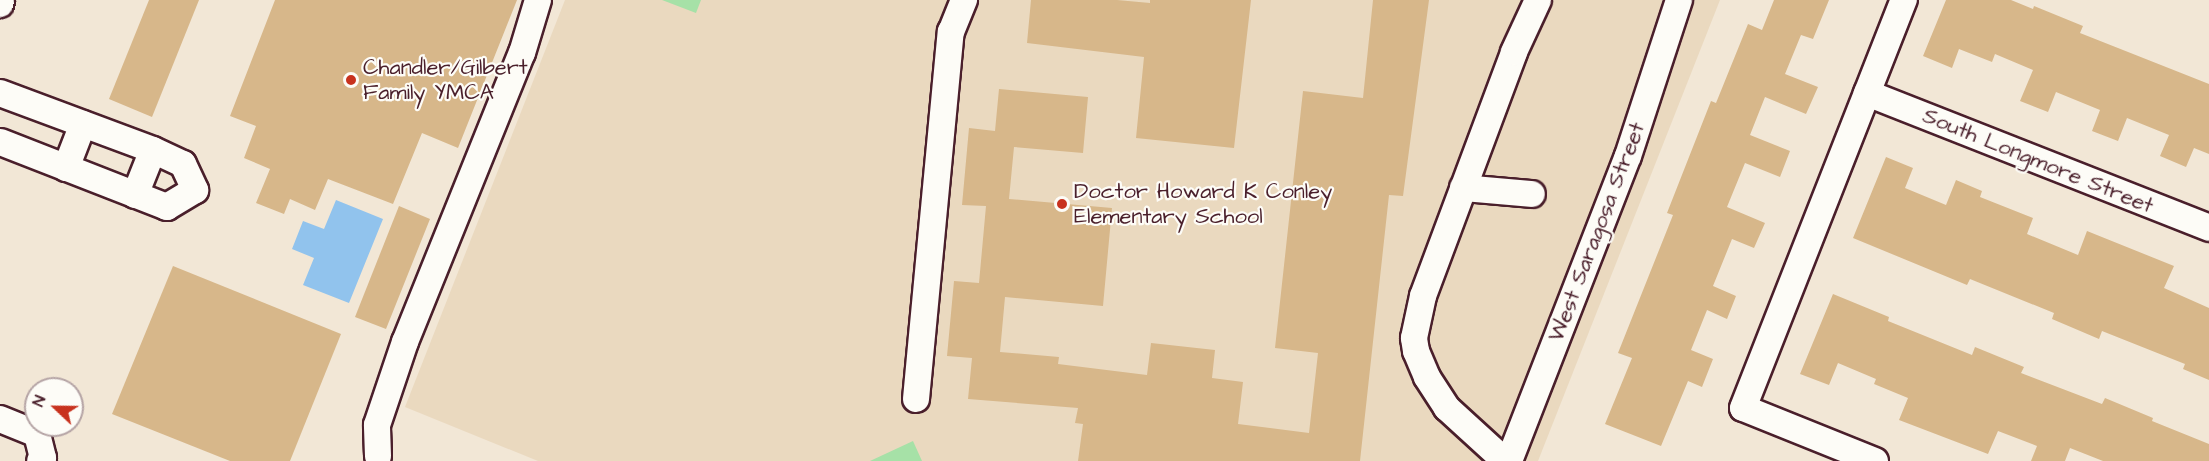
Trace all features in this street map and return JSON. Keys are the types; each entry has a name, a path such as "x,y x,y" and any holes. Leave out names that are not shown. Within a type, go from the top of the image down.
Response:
{"street":[{"path":"378,456 377,425 405,342 522,53 538,0"},
{"path":"916,399 951,32 964,0"},
{"path":"1507,461 1447,408 1427,377 1416,351 1414,338 1423,296 1514,52 1539,0"},
{"name":"West Saragosa Street","path":"1507,461 1628,156 1679,0"},
{"path":"1875,461 1743,408 1904,0"},
{"path":"0,93 153,150 183,164 195,190 167,207 0,142"},
{"name":"South Longmore Street","path":"1867,93 2209,228"},
{"path":"66,168 83,124"},
{"path":"135,195 153,150"},
{"path":"1463,188 1532,194"},
{"path":"0,419 37,434 43,458 40,461"}],"shaded area":[{"name":"Doctor Howard K Conley Elementary School","path":"565,0 1720,0 1538,461 538,461 405,407"}],"green space":[{"path":"662,0 701,0 696,13"},
{"path":"913,441 922,461 870,461"}],"water":[{"path":"336,200 383,219 349,303 303,285 314,258 292,249 303,221 324,229"}],"building":[{"path":"149,0 199,0 152,117 109,99"},
{"path":"275,0 517,0 458,148 422,133 393,204 328,179 315,210 290,199 284,214 256,203 270,169 244,158 256,126 230,116"},
{"path":"1031,0 1117,0 1150,3 1150,0 1251,0 1234,148 1136,138 1144,57 1027,43"},
{"path":"1373,0 1429,0 1403,196 1389,195 1360,461 1078,461 1083,424 1075,423 1078,408 968,399 972,358 947,356 954,281 979,283 986,206 962,205 969,128 995,131 999,89 1088,97 1083,153 1014,147 1009,199 1112,208 1103,306 1005,297 1000,352 1059,357 1058,364 1147,375 1151,343 1215,350 1212,378 1243,382 1238,424 1309,433 1318,353 1275,348 1303,91 1363,98"},
{"path":"1774,0 1829,0 1813,39 1801,35 1785,74 1818,87 1806,114 1765,97 1750,135 1790,151 1780,177 1745,163 1727,207 1765,223 1754,248 1732,239 1713,286 1736,296 1727,319 1707,310 1691,350 1713,359 1702,387 1688,381 1661,446 1605,424 1632,358 1618,353 1673,215 1667,213 1711,101 1716,103 1748,24 1762,30"},
{"path":"1946,0 2011,0 2033,9 2034,6 2083,26 2080,33 2209,84 2209,154 2194,148 2186,167 2160,156 2169,135 2127,118 2118,141 2092,131 2100,110 2056,92 2048,112 2020,101 2033,70 1995,54 1992,62 1959,49 1952,68 1923,56"},
{"path":"1886,157 1913,168 1905,188 1946,205 1956,180 1982,191 1980,197 2033,218 2027,234 2078,255 2087,231 2174,266 2164,288 2209,308 2209,380 2183,369 2185,364 2102,331 2099,339 2052,319 2054,313 1970,279 1967,285 1853,238"},
{"path":"399,206 430,219 386,329 355,317"},
{"path":"173,266 341,334 290,461 230,461 112,414"},
{"path":"1833,294 1889,317 1888,321 1972,355 1975,347 2024,367 2021,373 2102,404 2105,398 2153,418 2152,421 2209,444 2209,461 2103,461 2070,448 2065,461 2031,461 2037,446 1998,431 1988,454 1899,420 1908,398 1874,384 1876,379 1838,363 1829,385 1800,374"}],"place":[{"name":"Chandler/Gilbert Family YMCA","path":"351,80"},
{"name":"Doctor Howard K Conley Elementary School","path":"1062,204"}]}
